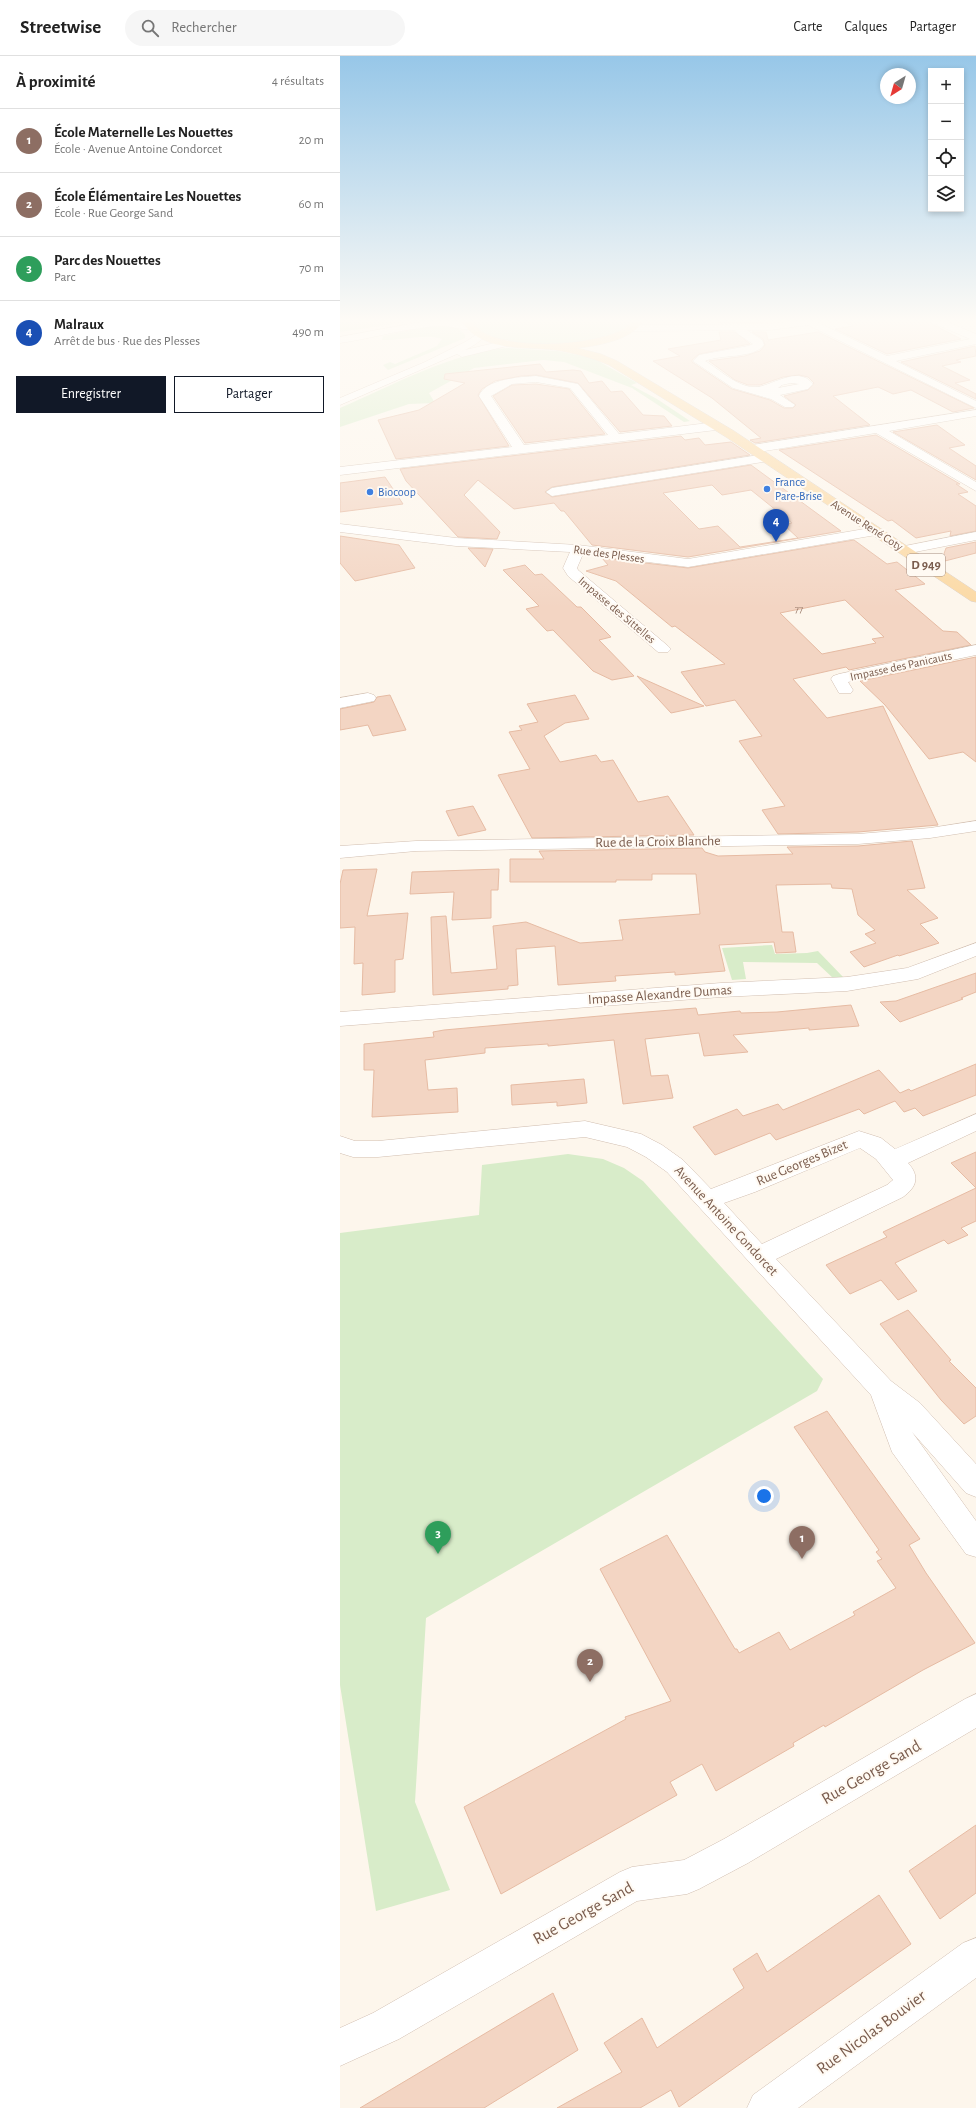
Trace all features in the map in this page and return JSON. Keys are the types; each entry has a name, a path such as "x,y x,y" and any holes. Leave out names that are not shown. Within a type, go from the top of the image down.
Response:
{"main road":[{"name":"Avenue René Coty","path":"701,417 976,598"}],"street":[{"path":"499,417 520,449"},
{"path":"599,417 616,438"},
{"path":"752,449 953,417"},
{"path":"340,471 716,426"},
{"path":"878,429 976,487"},
{"path":"552,492 765,458"},
{"name":"Rue des Plesses","path":"340,528 456,542 578,549 669,562 688,563 876,531"},
{"path":"905,550 976,536"},
{"name":"Impasse des Sittelles","path":"578,549 570,568 573,573 663,649"},
{"name":"Impasse des Panicauts","path":"845,690 839,679 976,650"},
{"path":"340,703 368,698"},
{"name":"Rue de la Croix Blanche","path":"340,852 416,846 858,839 930,833 976,826"},
{"name":"Impasse Alexandre Dumas","path":"340,1019 721,990 847,984 911,974 976,949"},
{"path":"890,1160 976,1122"},
{"name":"Avenue Antoine Condorcet","path":"340,1144 353,1149 378,1148 585,1129 633,1140 654,1151 675,1166 882,1389 910,1411 976,1484"},
{"name":"Rue Georges Bizet","path":"707,1200 747,1186 859,1139 872,1143 904,1174 905,1180 903,1185 894,1191 759,1256"},
{"name":"Avenue Antoine Condorcet","path":"882,1389 902,1443 976,1544"},
{"name":"Rue George Sand","path":"340,2047 386,2026 632,1884 687,1877 736,1851 976,1710"},
{"name":"Rue Nicolas Bouvier","path":"766,2108 976,1956"}],"green space":[{"path":"340,417 371,417 340,427"},
{"path":"676,417 684,417 690,421 684,422"},
{"path":"772,945 775,954 807,953 818,951 844,978 834,979 817,963 743,962 746,979 732,980 722,948"},
{"path":"568,1154 603,1159 624,1168 643,1181 823,1379 817,1391 426,1618 415,1802 450,1890 376,1911 340,1685 340,1233 479,1215 482,1165"}],"building":[{"path":"391,417 491,417 509,446 396,459 378,420"},
{"path":"507,417 591,417 605,434 525,443"},
{"path":"607,417 665,417 672,426 620,432"},
{"path":"735,417 859,417 870,425 755,443 750,440 761,438"},
{"path":"937,425 965,445 949,448 976,466 976,480 893,432"},
{"path":"876,435 960,484 956,484 968,492 958,494 976,506 976,531 950,536 951,531 916,538 892,520 888,521 779,450"},
{"path":"681,436 685,440 699,438 705,445 731,442 750,455 552,487 545,492 552,497 751,465 841,531 688,557 592,545 564,511 561,511 554,503 514,509 478,480 464,495 500,532 497,539 458,537 406,481 400,469","holes":["712,485 722,495 751,490 792,523 784,525 798,538 740,547 718,526 699,529 663,493"]},
{"name":"Biocoop","path":"385,477 403,504 340,512 340,483"},
{"path":"340,536 399,545 415,568 355,581 340,563"},
{"path":"854,540 887,564 897,562 925,584 895,590 943,631 957,632 971,645 849,670 846,667 793,679 827,718 883,706 938,825 858,832 778,834 762,810 785,806 739,741 762,736 735,700 706,706 681,672 725,664 675,626 672,627 616,581 586,571 608,565 602,558 688,568","holes":["845,600 884,637 872,639 876,643 822,654 780,613"]},
{"path":"976,542 976,553 941,562 946,548"},
{"path":"468,548 493,549 485,567"},
{"path":"525,565 535,575 542,574 577,607 581,607 611,637 599,640 634,676 612,680 593,671 553,630 547,631 526,609 539,606 503,570"},
{"path":"976,657 976,762 963,752 929,759 885,705 860,681"},
{"path":"637,676 704,706 671,713"},
{"path":"390,695 406,730 373,736 368,725 340,730 340,709 374,702 377,697"},
{"path":"575,695 589,719 565,723 544,736 560,762 596,755 601,762 613,760 638,802 668,796 694,835 532,838 498,775 530,769 509,732 522,730 519,726 538,722 527,704"},
{"path":"473,806 486,830 458,836 446,811"},
{"path":"912,841 925,888 907,890 938,918 920,924 939,943 899,956 898,955 864,967 850,952 876,943 865,934 875,930 858,915 852,889 832,888 831,884 776,885 782,932 793,932 796,952 776,953 774,942 719,945 725,971 675,975 675,972 615,976 616,981 558,985 555,946 516,949 518,985 508,986 508,989 433,995 431,917 446,916 451,973 497,969 493,926 526,922 580,943 623,940 619,920 700,914 696,874 652,874 652,880 616,880 616,882 510,882 510,859 544,859 539,851 702,848 705,852 718,856 793,854 787,847 858,846"},
{"path":"377,869 367,916 408,913 403,959 395,960 395,992 362,995 363,963 354,964 355,927 340,928 340,884 343,870"},
{"path":"499,869 498,890 491,890 491,918 452,920 454,892 410,894 412,872"},
{"path":"976,973 976,992 961,998 963,999 900,1022 880,1002 896,1001"},
{"path":"851,1005 859,1026 809,1030 809,1028 733,1035 748,1052 704,1056 699,1033 645,1039 651,1076 668,1075 673,1098 623,1104 614,1040 548,1046 548,1044 485,1048 485,1053 425,1060 428,1090 457,1088 458,1112 372,1117 374,1070 364,1070 364,1044 434,1037 433,1032 444,1030 696,1008 698,1015 740,1011 741,1013 777,1012"},
{"path":"976,1064 976,1095 923,1116 915,1108 904,1112 895,1101 864,1114 859,1109 776,1140 770,1133 715,1155 693,1127 737,1109 743,1116 778,1104 783,1110 879,1070 900,1093 909,1089 911,1091"},
{"path":"584,1079 587,1103 557,1106 557,1102 512,1105 511,1085"},
{"path":"976,1152 976,1188 951,1163"},
{"path":"976,1188 976,1221 961,1228 968,1235 948,1244 944,1240 895,1263 917,1291 898,1300 881,1280 850,1294 826,1265 887,1237 883,1232"},
{"path":"908,1310 951,1360 949,1361 976,1388 976,1416 964,1424 941,1400 880,1324"},
{"path":"827,1411 920,1539 909,1545 926,1573 975,1643 923,1670 825,1727 824,1725 793,1743 794,1746 716,1791 702,1764 670,1782 677,1795 501,1894 464,1807 626,1719 625,1717 671,1701 600,1569 667,1535 735,1649 737,1649 739,1653 779,1632 790,1650 855,1615 853,1612 896,1588 877,1561 882,1559 876,1552 879,1550 794,1427"},
{"path":"976,1825 976,1893 940,1919 909,1871"},
{"path":"879,1895 911,1944 679,2107 671,2090 640,2108 557,2108 622,2072 604,2043 642,2018 657,2048 744,1988 733,1969 757,1953 767,1972"},
{"path":"553,1993 578,2050 484,2108 360,2108"}],"place":[{"name":"France Pare-Brise","path":"767,489"},
{"name":"Biocoop","path":"370,492"},
{"name":"Malraux","path":"776,542"},
{"name":"Parc des Nouettes","path":"438,1554"},
{"name":"École Maternelle Les Nouettes","path":"802,1559"},
{"name":"École Élémentaire Les Nouettes","path":"590,1682"}]}
